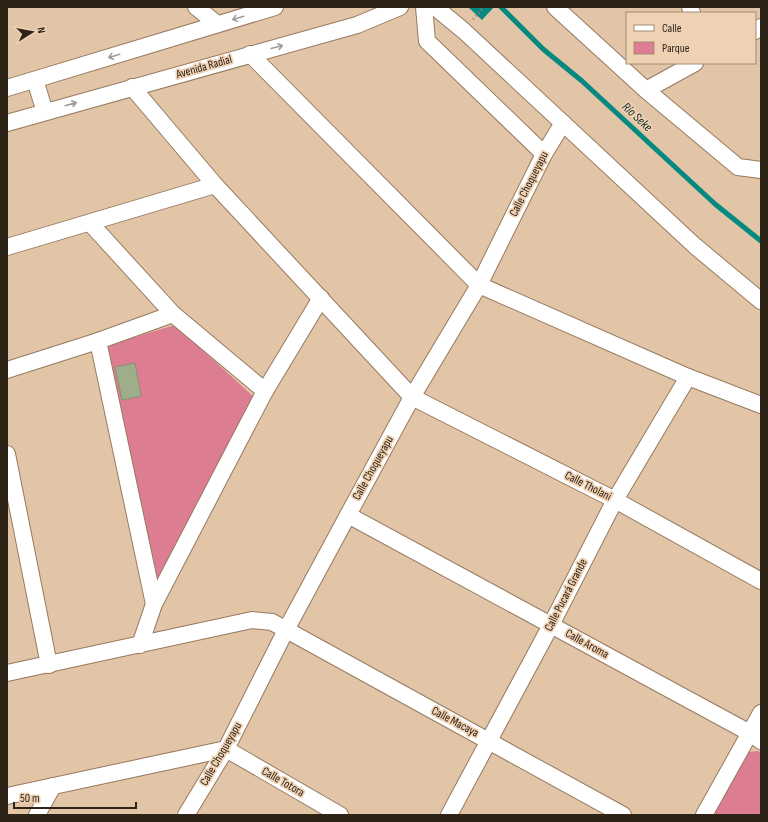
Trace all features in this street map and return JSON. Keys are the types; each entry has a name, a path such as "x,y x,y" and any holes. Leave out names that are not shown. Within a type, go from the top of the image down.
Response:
{"street":[{"path":"196,7 217,24"},
{"path":"7,88 275,7"},
{"name":"Avenida Radial","path":"7,123 357,25 400,7"},
{"path":"424,7 427,41 544,154"},
{"path":"435,7 464,31 695,246 761,301"},
{"path":"556,7 646,90 738,167 760,170"},
{"path":"250,54 479,285 688,377 761,405"},
{"path":"646,90 693,64"},
{"path":"35,80 45,112"},
{"path":"132,87 215,185 412,397"},
{"name":"Calle Choqueyapu","path":"186,815 226,749 286,630 412,397 479,285 544,154 563,123"},
{"path":"7,247 215,185"},
{"path":"90,223 173,314 265,391"},
{"path":"140,645 154,604 265,391 321,298"},
{"path":"7,370 98,341 173,314"},
{"path":"98,341 154,604"},
{"name":"Calle Pucará Grande","path":"449,815 551,625 615,500 688,377"},
{"name":"Calle Tholani","path":"412,397 615,500 761,581"},
{"path":"7,454 50,665"},
{"name":"Calle Aroma","path":"348,515 756,737"},
{"name":"Calle Macaya","path":"7,673 50,665 252,620 272,622 623,815"},
{"path":"704,815 756,737 761,713"},
{"path":"7,796 226,749"},
{"name":"Calle Totora","path":"226,749 340,815"},
{"path":"37,815 53,786"}],"path":[{"path":"474,17 484,7"}],"green space":[{"path":"175,325 255,398 157,580 105,346"},
{"path":"758,751 761,753 761,815 712,815 749,752"}],"water":[{"path":"468,7 494,7 482,20"}],"building":[{"path":"135,363 141,396 122,400 115,367"}],"waterway":[{"name":"Río Seke","path":"501,7 543,49 582,81 715,204 761,241"}]}
